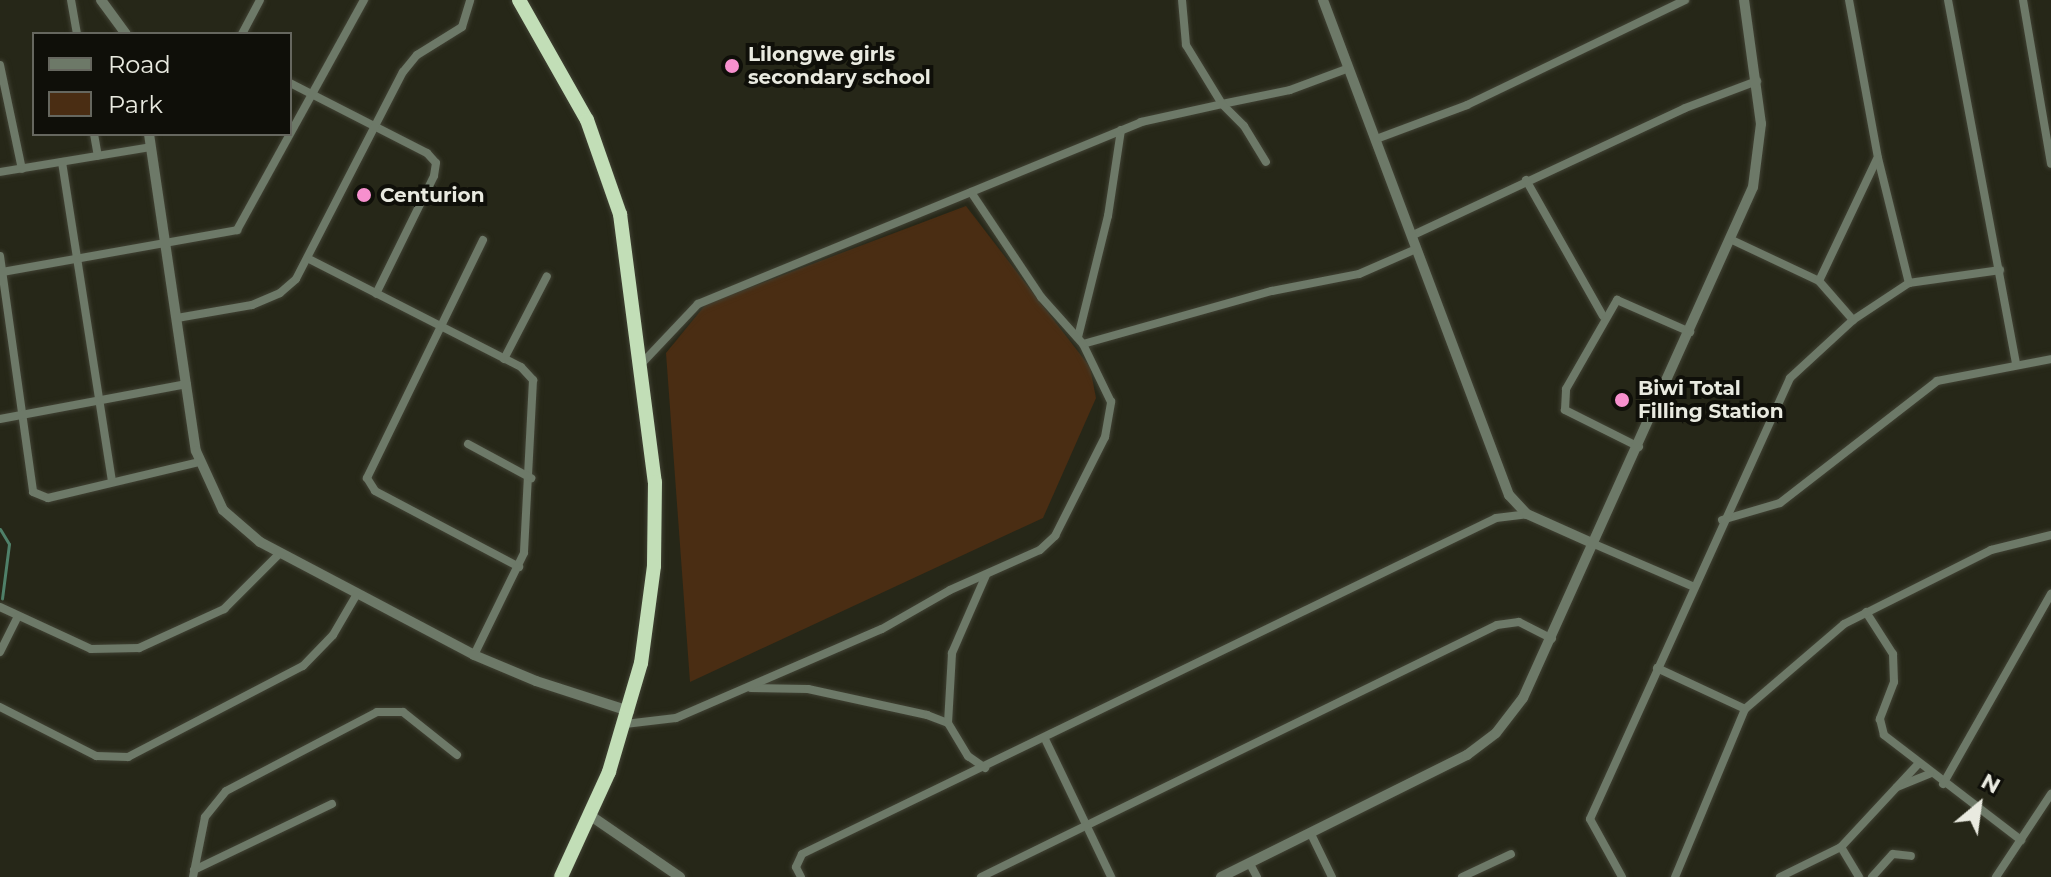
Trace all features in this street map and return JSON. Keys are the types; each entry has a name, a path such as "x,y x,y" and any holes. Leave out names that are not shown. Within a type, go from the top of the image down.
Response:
{"highway":[{"path":"519,0 572,90 607,171 626,242 653,439 655,539 649,620 627,717 591,816 561,877"}],"street":[{"path":"71,0 77,32"},
{"path":"101,0 125,32"},
{"path":"243,32 260,0"},
{"path":"292,132 364,0"},
{"path":"177,318 271,298 296,279 403,72 417,55 462,27 470,0"},
{"path":"1182,0 1186,45 1222,104 1244,126 1266,162"},
{"path":"1324,0 1509,495 1527,514 1692,586"},
{"path":"1376,139 1467,105 1685,0"},
{"path":"1221,877 1411,786 1487,741 1523,698 1732,240 1758,167 1757,81 1744,0"},
{"path":"1849,0 1878,158 1909,283"},
{"path":"1948,0 2016,364"},
{"path":"2023,0 2051,164"},
{"path":"0,65 22,169"},
{"path":"643,362 698,304 1121,130 1189,108 1290,90 1349,68"},
{"path":"1411,236 1526,180 1757,81"},
{"path":"292,84 427,153 436,170 376,294"},
{"path":"1080,340 1108,216 1121,130"},
{"path":"94,136 98,156"},
{"path":"149,136 199,462 214,497 233,522 280,553 474,655 627,717 676,718 882,629 1040,550 1055,536 1105,437 1111,402 1080,340 1041,297 971,192"},
{"path":"2,272 230,235 243,225 290,136"},
{"path":"0,172 151,147"},
{"path":"1819,281 1878,158"},
{"path":"62,162 112,481"},
{"path":"1526,180 1603,316"},
{"path":"483,240 369,471 369,486 519,567"},
{"path":"1732,240 1819,281 1853,320"},
{"path":"1080,340 1272,291 1359,274 1416,249"},
{"path":"0,256 37,495 48,498 199,462"},
{"path":"309,259 504,359 533,380 531,478 519,567 474,655"},
{"path":"1622,877 1590,819 1692,586 1790,378 1853,320 1909,283 2000,270"},
{"path":"504,359 547,276"},
{"path":"1639,447 1569,413 1563,404 1603,316 1613,302 1621,299 1690,332"},
{"path":"1722,520 1780,503 1937,381 2051,359"},
{"path":"0,419 187,384"},
{"path":"468,444 531,478"},
{"path":"801,877 796,867 802,854 1496,518 1527,514"},
{"path":"1675,877 1745,709 1821,639 1866,612 1991,550 2051,535"},
{"path":"0,607 91,649 139,648 224,609 280,553"},
{"path":"985,768 968,756 948,723 952,653 986,575"},
{"path":"0,707 96,756 128,757 303,666 333,635 357,594"},
{"path":"1943,784 2051,594"},
{"path":"1866,612 1887,641 1894,666 1880,727 1930,774 2021,840"},
{"path":"0,652 18,616"},
{"path":"981,877 1497,625 1519,622 1552,639"},
{"path":"1657,668 1745,709"},
{"path":"746,688 848,696 948,723"},
{"path":"194,873 205,817 226,791 377,712 403,712 457,755"},
{"path":"1045,739 1111,877"},
{"path":"1780,877 1841,847 1918,764"},
{"path":"1896,787 1930,774"},
{"path":"1996,877 2051,794"},
{"path":"194,873 332,804"},
{"path":"591,816 680,877"},
{"path":"1311,834 1332,877"},
{"path":"1841,847 1859,877"},
{"path":"1462,877 1511,854"},
{"path":"1872,877 1893,854 1911,856"},
{"path":"1250,864 1257,877"}],"green space":[{"path":"966,206 1090,367 1096,398 1043,518 690,682 666,353 706,304"}],"waterway":[{"path":"0,529 9,544 2,599"}],"place":[{"name":"Lilongwe girls secondary school","path":"732,66"},
{"name":"Centurion","path":"364,195"},
{"name":"Biwi Total Filling Station","path":"1622,400"}]}
